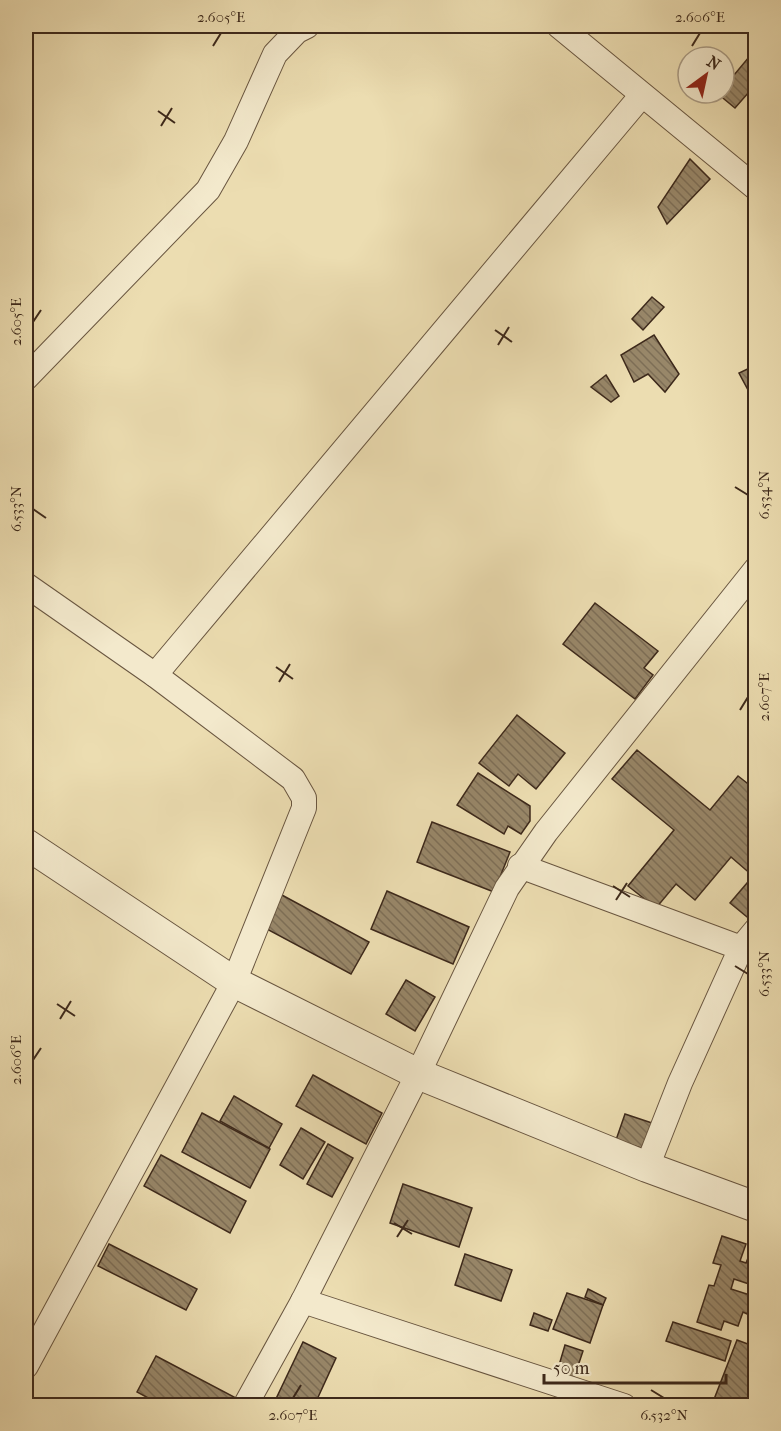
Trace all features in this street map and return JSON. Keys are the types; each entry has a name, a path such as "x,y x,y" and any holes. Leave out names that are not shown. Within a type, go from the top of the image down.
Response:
{"street":[{"path":"26,378 208,190 236,141 275,54 297,31 307,26"},
{"path":"559,26 756,188"},
{"path":"155,675 642,95"},
{"path":"245,1406 303,1301 418,1074 497,907 520,867 756,569"},
{"path":"26,585 155,675 293,779 304,798 304,808 234,982 26,1366"},
{"path":"26,844 234,982 418,1074 647,1167 756,1207"},
{"path":"520,867 748,939 680,1083 647,1167"},
{"path":"303,1301 624,1406"}],"building":[{"path":"749,57 756,63 756,84 735,108 731,105 736,105 736,73"},
{"path":"690,159 710,179 667,224 658,207"},
{"path":"652,297 664,307 643,330 632,319"},
{"path":"654,335 679,374 665,392 648,374 634,382 621,355"},
{"path":"756,365 756,405 739,373"},
{"path":"606,375 619,396 611,402 591,387"},
{"path":"595,603 658,651 644,668 653,675 635,699 563,644"},
{"path":"517,715 565,753 536,789 518,774 509,786 479,763"},
{"path":"637,750 710,810 738,776 756,790 756,917 752,921 730,903 753,876 731,857 695,900 676,884 656,908 628,886 674,830 612,779"},
{"path":"478,773 530,806 530,821 521,834 508,826 504,834 457,805"},
{"path":"432,822 510,852 494,892 417,862"},
{"path":"387,891 469,927 453,964 371,929"},
{"path":"280,894 369,942 351,974 263,927"},
{"path":"406,980 435,997 415,1031 386,1014"},
{"path":"313,1075 382,1113 366,1144 296,1106"},
{"path":"234,1096 282,1124 269,1148 220,1121"},
{"path":"202,1113 270,1149 250,1188 182,1152"},
{"path":"625,1114 655,1124 647,1150 616,1140"},
{"path":"301,1128 325,1142 303,1179 280,1165"},
{"path":"328,1144 353,1158 332,1197 307,1184"},
{"path":"161,1155 246,1201 230,1233 144,1186"},
{"path":"403,1184 472,1208 459,1247 390,1223"},
{"path":"722,1236 746,1244 740,1261 746,1263 752,1248 756,1249 756,1273 752,1285 734,1279 731,1289 753,1296 747,1314 743,1312 738,1326 724,1321 721,1330 697,1322 709,1285 714,1286 721,1265 713,1263"},
{"path":"109,1244 197,1289 186,1310 98,1266"},
{"path":"465,1254 512,1270 501,1301 455,1285"},
{"path":"588,1289 606,1298 603,1305 585,1297"},
{"path":"567,1293 603,1305 590,1343 553,1329"},
{"path":"534,1313 552,1320 548,1331 530,1325"},
{"path":"673,1322 731,1341 725,1361 666,1341"},
{"path":"737,1340 756,1347 756,1388 749,1406 721,1406 713,1402"},
{"path":"303,1342 336,1358 314,1406 279,1406 274,1403"},
{"path":"565,1345 583,1351 574,1378 557,1372"},
{"path":"156,1356 236,1398 232,1406 163,1406 137,1392"}]}
